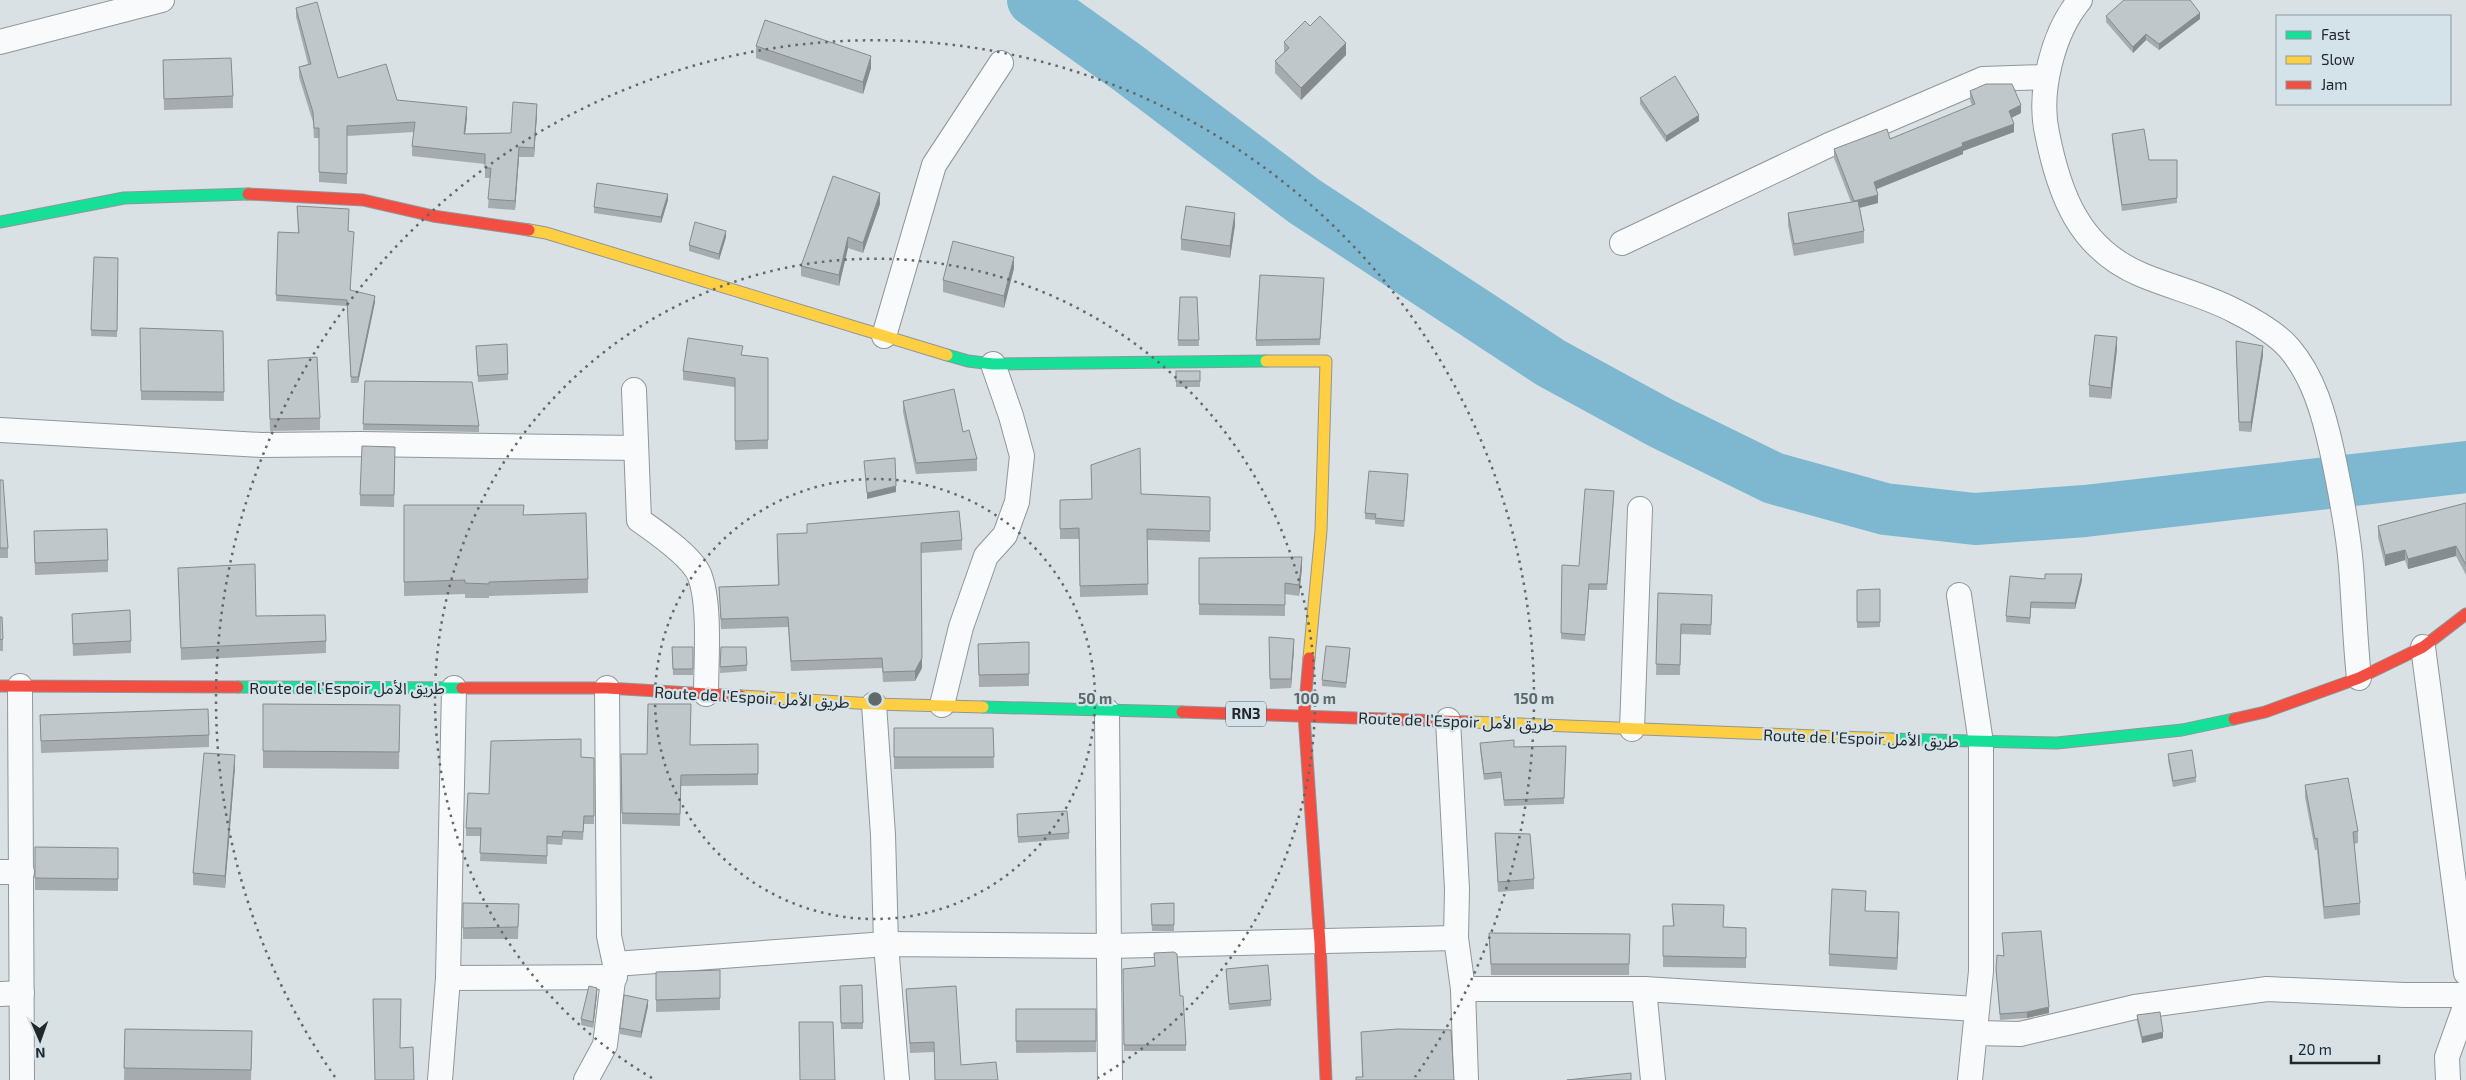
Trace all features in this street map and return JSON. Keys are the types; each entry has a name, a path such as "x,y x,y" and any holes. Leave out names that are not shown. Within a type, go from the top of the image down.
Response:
{"main road":[{"path":"0,222 124,198 250,194 363,200 433,216 546,234 968,361 993,364 1028,362 1326,361 1321,531 1304,715 1320,943 1326,1080"},
{"name":"Route de l’Espoir طريق الأمل","path":"10,686 607,688 874,704 1448,720 1981,743 2056,742 2182,730 2265,712 2359,678 2422,646 2466,614"}],"street":[{"path":"0,42 162,0"},
{"path":"2080,0 2069,13 2046,77 2044,119 2056,174 2082,231 2107,254 2140,274 2215,300 2255,321 2289,348 2312,383 2325,419 2339,483 2351,565 2352,615 2359,678"},
{"path":"884,336 934,165 1001,63"},
{"path":"1622,243 1829,145 1983,79 2046,77"},
{"path":"942,705 961,628 986,556 1005,535 1017,502 1022,456 1011,416 993,364"},
{"path":"634,390 638,520 670,542 698,573 705,596 706,694"},
{"path":"0,430 262,446 361,444 636,448"},
{"path":"1632,729 1640,509"},
{"path":"1959,595 1981,743 1982,971 1970,1080"},
{"path":"2422,646 2466,973"},
{"path":"10,686 11,993 22,1080"},
{"path":"440,1080 448,978 454,688"},
{"path":"586,1080 605,1045 615,971 609,936 607,688"},
{"path":"874,704 883,835 886,944 897,1080"},
{"path":"1108,711 1110,1080"},
{"path":"1448,720 1457,889 1456,938 1463,989 1466,1080"},
{"path":"448,978 615,971 886,944 1110,946 1320,943 1456,938"},
{"path":"1463,989 1644,989 1977,1009"},
{"path":"1644,989 1653,1080"},
{"path":"1976,1033 2020,1034 2135,1007 2267,989 2404,995 2466,995"},
{"path":"2448,1080 2447,1056 2466,1004"}],"building":[{"path":"2124,0 2190,0 2200,13 2159,44 2146,34 2133,47 2106,16"},
{"path":"317,2 338,78 386,64 397,100 467,107 464,134 511,133 513,102 537,104 534,148 519,147 515,201 488,199 491,168 485,168 485,154 412,146 415,122 347,126 347,174 319,172 319,128 314,128 313,112 299,67 311,64 296,8"},
{"path":"1320,16 1346,43 1301,88 1275,61 1289,48 1284,42 1305,21 1310,26"},
{"path":"765,20 871,56 863,82 756,46"},
{"path":"231,58 233,96 164,99 163,60"},
{"path":"1675,76 1699,115 1666,136 1640,98"},
{"path":"1986,84 2012,84 2021,105 2009,111 2014,124 1962,143 1963,146 1874,182 1878,195 1854,201 1834,149 1887,129 1890,139 1975,104 1970,91"},
{"path":"2144,129 2149,160 2177,160 2177,198 2122,205 2112,134"},
{"path":"833,176 880,193 863,243 848,237 839,275 801,266"},
{"path":"597,183 668,194 661,217 594,207"},
{"path":"1858,201 1864,231 1794,244 1788,213"},
{"path":"297,206 349,209 348,231 354,232 350,290 375,296 358,377 351,377 347,300 276,295 278,232 299,233"},
{"path":"1186,206 1235,213 1230,246 1181,239"},
{"path":"695,222 726,231 719,254 689,245"},
{"path":"953,241 1014,257 1004,296 943,280"},
{"path":"94,257 118,258 117,331 91,330"},
{"path":"1260,275 1324,278 1320,339 1256,340"},
{"path":"1180,297 1197,297 1199,340 1178,340"},
{"path":"140,328 223,331 224,392 141,391"},
{"path":"2095,335 2117,337 2111,388 2089,385"},
{"path":"688,338 743,346 741,355 768,358 768,440 735,441 735,378 683,371"},
{"path":"2236,341 2263,346 2251,422 2239,422"},
{"path":"507,344 508,374 478,376 476,346"},
{"path":"317,357 320,418 270,419 268,360"},
{"path":"1176,371 1200,371 1200,381 1176,381"},
{"path":"365,381 472,382 479,426 363,424"},
{"path":"954,389 963,432 969,430 977,459 916,463 903,401"},
{"path":"362,446 395,447 394,495 360,495"},
{"path":"1140,448 1141,494 1210,497 1210,531 1147,529 1148,584 1080,586 1079,528 1060,529 1060,500 1092,499 1091,465"},
{"path":"895,458 896,486 867,493 864,461"},
{"path":"1369,471 1408,474 1404,521 1375,518 1376,514 1365,513"},
{"path":"0,480 3,480 8,548 0,548"},
{"path":"1585,489 1614,491 1607,584 1589,584 1585,635 1561,633 1562,565 1579,566"},
{"path":"2466,503 2466,565 2456,546 2408,559 2405,550 2385,555 2378,526"},
{"path":"404,505 524,505 523,515 586,513 588,579 489,582 489,584 465,583 465,580 404,582"},
{"path":"959,511 962,540 921,543 922,658 915,671 883,672 882,658 791,661 788,617 721,619 719,587 779,585 777,534 807,533 807,524"},
{"path":"107,529 108,560 35,563 34,531"},
{"path":"1302,557 1299,585 1285,583 1285,605 1199,604 1199,558"},
{"path":"255,564 256,616 325,615 326,641 181,648 178,568"},
{"path":"2045,574 2082,574 2075,603 2031,602 2030,618 2006,616 2010,576 2045,579"},
{"path":"1880,589 1880,622 1857,622 1857,590"},
{"path":"1658,593 1712,595 1711,625 1681,624 1680,665 1656,664"},
{"path":"130,610 131,641 73,644 72,614"},
{"path":"0,617 2,617 3,639 0,640"},
{"path":"1269,637 1294,639 1291,679 1270,679"},
{"path":"1029,642 1029,674 979,675 978,644"},
{"path":"1326,646 1350,648 1346,683 1322,680"},
{"path":"672,647 693,647 693,669 673,669"},
{"path":"721,647 746,647 747,665 720,667"},
{"path":"263,704 400,705 399,752 263,751"},
{"path":"648,704 691,704 690,745 758,744 758,774 681,775 680,814 622,813 621,754 647,754"},
{"path":"208,709 209,735 41,741 40,715"},
{"path":"894,728 993,728 994,757 894,757"},
{"path":"581,739 581,757 594,758 594,816 584,816 583,832 563,831 562,837 547,836 547,856 480,853 481,828 466,828 468,793 489,794 491,741"},
{"path":"1514,740 1514,747 1566,746 1564,798 1504,800 1501,772 1484,774 1480,743"},
{"path":"2192,750 2196,777 2173,781 2168,754"},
{"path":"204,753 235,755 225,876 193,873"},
{"path":"2348,778 2358,831 2353,832 2360,903 2324,907 2317,838 2315,839 2305,785"},
{"path":"1067,811 1069,833 1018,837 1017,814"},
{"path":"1495,833 1530,834 1534,879 1498,882"},
{"path":"35,847 118,848 118,879 35,878"},
{"path":"1832,889 1866,891 1865,911 1899,912 1897,958 1829,954"},
{"path":"463,903 519,904 518,927 463,928"},
{"path":"1174,903 1174,925 1152,925 1151,904"},
{"path":"1672,904 1724,905 1723,927 1746,928 1746,958 1663,956 1663,926 1674,926"},
{"path":"2041,931 2049,1007 2027,1012 2000,1014 1996,969 1997,955 2004,956 2002,933"},
{"path":"1489,933 1630,934 1629,964 1491,964"},
{"path":"1174,952 1177,954 1180,996 1183,996 1186,1045 1124,1045 1123,969 1155,966 1154,953"},
{"path":"1268,965 1271,1000 1229,1004 1226,969"},
{"path":"720,970 720,998 656,1000 656,972"},
{"path":"862,985 863,1023 841,1023 840,986"},
{"path":"589,986 597,988 593,1022 581,1019"},
{"path":"956,986 961,1065 996,1062 998,1080 935,1080 934,1042 910,1043 906,989"},
{"path":"624,995 648,1000 641,1032 620,1028"},
{"path":"373,999 401,999 400,1048 413,1047 414,1080 375,1080"},
{"path":"1016,1009 1096,1009 1096,1041 1016,1041"},
{"path":"2160,1012 2163,1032 2142,1037 2137,1015"},
{"path":"799,1022 833,1022 835,1080 800,1080"},
{"path":"125,1029 252,1031 251,1070 124,1068"},
{"path":"1397,1029 1451,1030 1454,1080 1356,1080 1356,1077 1363,1077 1361,1032"},
{"path":"1631,1073 1631,1080 1567,1080"}],"waterway":[{"path":"1033,0 1128,68 1304,201 1551,363 1661,423 1773,478 1885,509 1975,519 2085,511 2466,467"}],"traffic: fast":[{"path":"0,222 124,198 248,194"},
{"path":"947,355 968,361 993,364 1266,361"},
{"path":"238,687 462,688"},
{"path":"983,707 1182,712"},
{"path":"1891,739 2057,743 2182,730 2234,719"}],"traffic: slow":[{"path":"529,230 546,233 947,355"},
{"path":"1266,361 1326,361 1321,531 1309,658"},
{"path":"741,696 874,704 983,707"},
{"path":"1471,722 1891,739"}],"traffic: jam":[{"path":"248,194 363,200 433,216 529,230"},
{"path":"2234,719 2265,712 2359,678 2423,647 2466,614"},
{"path":"1309,658 1304,715 1320,943 1326,1080"},
{"path":"0,686 238,687"},
{"path":"462,688 607,688 741,696"},
{"path":"1182,712 1471,722"}]}
